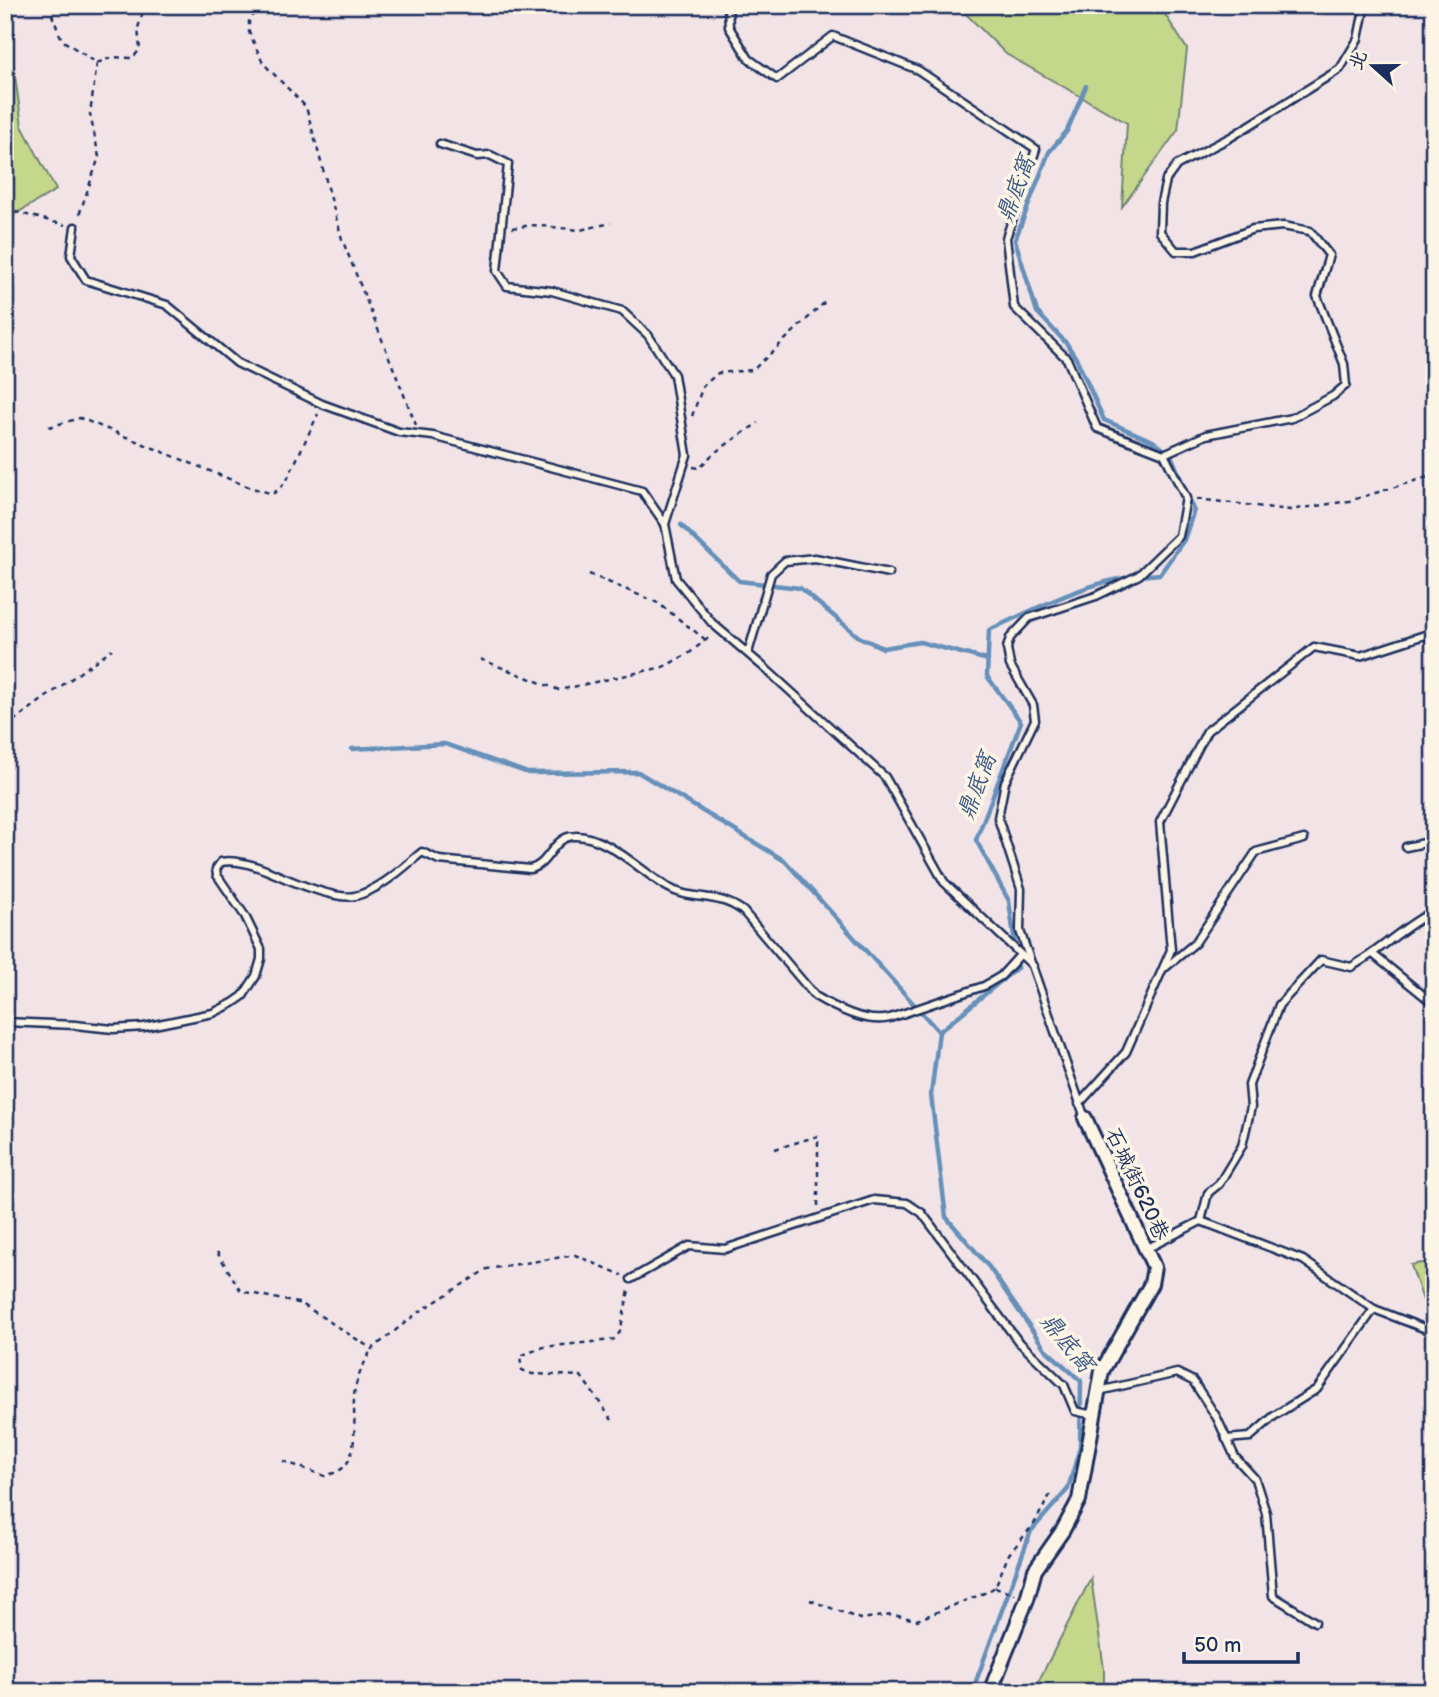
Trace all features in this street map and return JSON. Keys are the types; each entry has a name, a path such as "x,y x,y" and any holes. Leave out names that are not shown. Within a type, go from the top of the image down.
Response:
{"street":[{"name":"石城街620巷","path":"990,1692 1027,1598 1035,1570 1063,1531 1079,1500 1102,1371 1151,1284 1154,1267 1085,1118"}],"lane":[{"path":"728,5 729,27 749,59 776,79 833,36 918,70 1036,149 1006,238 1014,307 1067,359 1097,428 1164,454 1186,498 1179,537 1139,575 1096,596 1029,618 1010,638 1007,648 1010,665 1033,705 1035,720 1005,782 998,818 1021,889 1020,931 1085,1118"},
{"path":"1164,454 1206,435 1292,418 1333,396 1346,385 1344,364 1317,296 1329,255 1310,231 1283,226 1253,229 1195,251 1176,251 1160,232 1161,203 1166,180 1177,165 1231,136 1340,69 1357,39 1365,5"},
{"path":"440,144 477,156 490,155 508,164 496,271 507,286 552,291 622,311 648,335 674,374 687,455 665,524"},
{"path":"75,228 71,256 86,280 167,305 237,363 322,404 399,432 433,436 642,491 665,524 676,579 718,628 885,777 944,882 1034,968"},
{"path":"748,653 771,574 785,561 815,558 889,573"},
{"path":"1079,1104 1126,1052 1171,950 1160,822 1207,731 1314,648 1360,656 1434,632"},
{"path":"5,1022 113,1029 144,1027 213,1013 243,996 260,967 261,949 245,916 217,875 216,869 221,862 232,860 264,869 300,885 345,897 354,896 380,883 412,862 422,852 439,860 530,869 542,864 557,843 572,836 596,841 624,856 677,892 730,902 743,911 815,996 828,1004 874,1020 890,1018 984,986 1001,976 1020,955"},
{"path":"1163,969 1195,943 1256,852 1304,839"},
{"path":"1406,847 1434,841"},
{"path":"1146,1249 1201,1221 1209,1193 1219,1184 1242,1146 1251,1107 1249,1085 1279,1005 1321,960 1351,967 1374,954 1414,920 1434,911"},
{"path":"1374,954 1434,1004"},
{"path":"631,1279 689,1246 725,1250 874,1200 907,1203 922,1213 1018,1340 1064,1385 1075,1411 1093,1415"},
{"path":"1201,1221 1303,1260 1374,1309 1434,1332"},
{"path":"1226,1439 1250,1437 1274,1416 1317,1389 1374,1309"},
{"path":"1099,1391 1177,1373 1193,1381 1217,1418 1235,1457 1255,1479 1266,1513 1273,1596 1315,1622"}],"path":[{"path":"48,5 62,40 97,63"},
{"path":"97,63 113,57 132,58 140,49 138,28 145,5"},
{"path":"262,5 249,20 249,32 262,63 306,107 342,239 420,435"},
{"path":"5,209 75,228 99,157 90,114 97,63"},
{"path":"502,229 531,225 580,230 611,223"},
{"path":"684,435 703,386 718,373 753,370 825,302"},
{"path":"49,427 80,418 274,495 286,482 322,404"},
{"path":"683,466 699,468 714,453 758,423"},
{"path":"1186,498 1290,510 1349,501 1434,475"},
{"path":"589,574 658,603 706,640"},
{"path":"480,659 559,690 663,667 688,654 718,628"},
{"path":"5,727 113,649"},
{"path":"775,1149 818,1136 818,1219"},
{"path":"217,1252 241,1291 302,1304 372,1349"},
{"path":"283,1461 325,1476 343,1469 352,1456 354,1395 360,1373 372,1349 416,1314 487,1269 575,1255 631,1279 620,1332 613,1340 544,1348 520,1356 522,1370 532,1374 581,1376 612,1420"},
{"path":"810,1600 860,1619 891,1615 917,1620 987,1592 995,1587 1009,1554 1034,1524 1050,1495"},
{"path":"995,1587 1027,1598"}],"green space":[{"path":"957,5 1159,5 1187,49 1178,130 1122,207 1127,123 1006,54"},
{"path":"5,17 22,126 56,190 5,220"},
{"path":"1434,1261 1434,1310 1427,1312 1411,1265"},
{"path":"1091,1578 1104,1669 1104,1692 1033,1692"}],"waterway":[{"name":"鼎底窩","path":"1086,86 1067,131 1049,152 1015,240 1037,312 1067,344 1077,360 1104,420 1153,441 1171,455 1194,510 1184,540 1160,574 1139,576"},
{"path":"681,525 739,581 800,588 859,637 883,648 920,642 988,660"},
{"name":"鼎底窩","path":"1016,950 1009,901 976,840 1021,722 987,676 989,630 1076,591 1131,577"},
{"path":"352,749 445,744 528,773 638,772 785,861 939,1032"},
{"name":"鼎底窩","path":"972,1692 1031,1531 1068,1489 1080,1447 1081,1381 1045,1349 989,1267 946,1217 931,1095 939,1032 1018,967 1017,958"}]}
